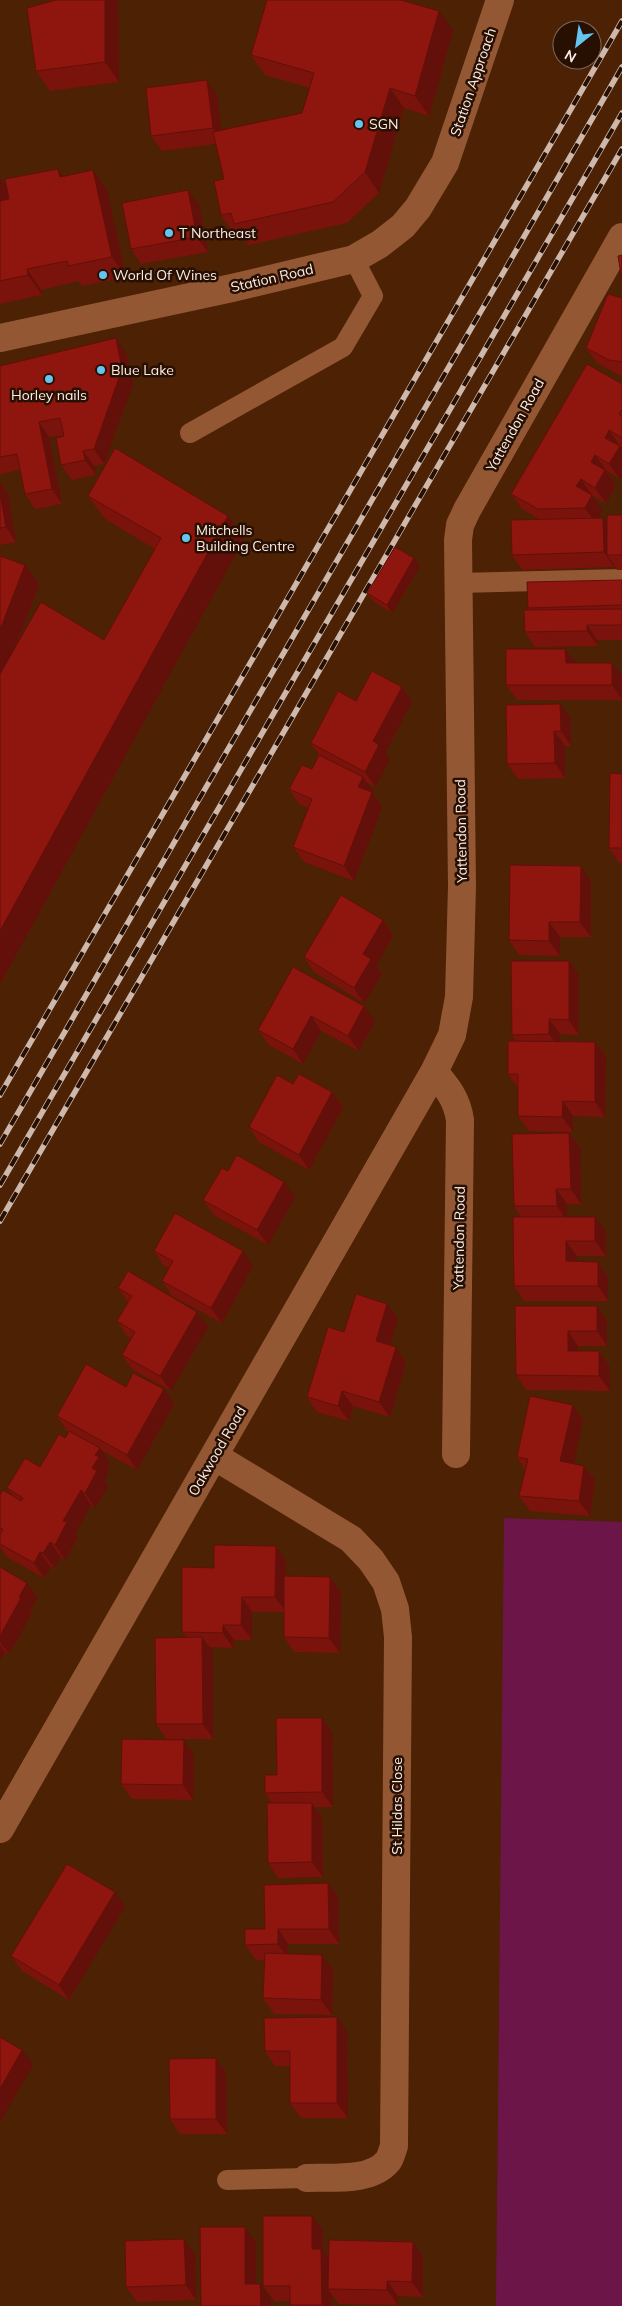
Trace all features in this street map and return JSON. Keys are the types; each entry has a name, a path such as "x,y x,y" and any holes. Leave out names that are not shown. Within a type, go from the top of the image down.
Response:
{"street":[{"name":"Station Approach","path":"445,163 500,0"},
{"name":"Station Road","path":"0,338 232,288 354,259 380,244 403,226 418,208 445,163"},
{"name":"Yattendon Road","path":"456,1454 460,1120 458,1104 448,1088 434,1072 452,1034 459,997 462,886 458,540 464,518 622,237"},
{"name":"Oakwood Road","path":"0,1829 434,1072"},
{"name":"St Hildas Close","path":"214,1456 351,1539 371,1560 386,1582 395,1609 398,1638 394,2146 389,2160 378,2171 365,2175 307,2178"}],"lane":[{"path":"190,433 343,347 373,296 354,259"},
{"path":"458,583 622,579"},
{"path":"227,2180 307,2178"}],"shaded area":[{"path":"504,1518 622,1522 622,2306 496,2306"}],"building":[{"path":"56,0 105,0 105,62 36,71 27,8"},
{"name":"SGN","path":"267,0 401,0 439,11 415,96 390,88 365,172 333,202 234,224 231,213 221,215 214,181 224,179 213,132 302,113 314,73 251,55"},
{"path":"207,80 213,128 151,136 146,88"},
{"path":"58,169 60,177 93,170 112,257 68,266 67,261 27,269 28,275 0,281 0,201 9,199 5,179"},
{"path":"188,190 197,237 131,249 122,203"},
{"path":"622,255 622,280 618,256"},
{"path":"608,294 622,298 622,362 609,360 586,348"},
{"path":"116,338 122,369 94,449 83,451 85,460 61,465 56,438 64,436 60,418 39,422 52,489 25,494 17,454 0,457 0,366"},
{"path":"587,364 622,384 622,409 619,414 622,416 622,438 609,430 605,438 620,446 609,464 595,455 591,462 605,470 595,488 581,479 576,486 592,495 585,508 538,509 511,494"},
{"path":"115,448 228,516 0,931 0,674 41,602 104,640 161,538 88,496"},
{"path":"0,493 6,527 0,528"},
{"path":"607,515 622,515 622,555 607,555"},
{"path":"603,518 604,552 512,555 511,520"},
{"path":"395,547 414,558 387,605 367,593"},
{"path":"0,556 25,565 0,630"},
{"path":"622,580 622,605 528,608 527,582"},
{"path":"622,609 622,625 587,625 587,631 525,632 524,610"},
{"path":"506,649 565,649 566,663 612,663 612,685 506,685"},
{"path":"372,671 402,687 373,741 379,745 365,772 311,743 338,691 356,701"},
{"path":"560,704 561,731 554,731 555,763 507,764 506,705"},
{"path":"319,755 363,777 358,787 372,792 344,866 293,847 312,799 289,789 302,765 312,769"},
{"path":"610,773 622,774 622,848 609,848"},
{"path":"510,865 581,866 580,922 549,922 549,941 509,940"},
{"path":"341,895 383,920 363,954 371,959 354,988 304,957"},
{"path":"511,961 569,961 569,1020 549,1019 549,1034 512,1035"},
{"path":"293,967 364,1006 348,1036 311,1016 293,1049 258,1030"},
{"path":"508,1041 595,1042 595,1102 563,1101 562,1117 518,1116 518,1074 508,1074"},
{"path":"299,1074 332,1092 299,1155 249,1127 277,1075 293,1084"},
{"path":"569,1133 571,1189 556,1189 557,1206 514,1206 512,1134"},
{"path":"237,1155 284,1182 257,1230 203,1200 222,1168 228,1171"},
{"path":"175,1213 243,1251 211,1308 162,1281 173,1261 154,1251"},
{"path":"513,1217 595,1217 595,1241 566,1241 566,1261 598,1262 598,1286 514,1286"},
{"path":"128,1271 197,1312 160,1376 122,1355 135,1332 117,1321 132,1296 118,1288"},
{"path":"356,1294 387,1304 376,1341 396,1347 379,1402 342,1391 338,1406 307,1397 328,1327 344,1332"},
{"path":"515,1306 597,1306 597,1331 568,1331 568,1351 599,1351 599,1376 516,1375"},
{"path":"86,1364 126,1387 133,1373 164,1389 127,1455 57,1416"},
{"path":"530,1396 573,1405 560,1461 584,1466 579,1501 519,1496 528,1459 517,1457"},
{"path":"69,1431 100,1448 95,1455 99,1457 92,1468 97,1471 85,1493 81,1490 63,1521 67,1522 55,1545 50,1542 43,1553 40,1552 34,1563 0,1544 0,1535 3,1529 0,1528 0,1495 3,1490 21,1501 23,1498 7,1488 25,1458 40,1467 59,1434 65,1438"},
{"path":"214,1545 276,1546 275,1597 242,1597 241,1625 223,1625 223,1633 182,1632 182,1567 214,1568"},
{"path":"0,1567 27,1583 0,1636"},
{"path":"284,1576 330,1577 329,1638 284,1637"},
{"path":"202,1637 203,1724 156,1724 155,1638"},
{"path":"276,1718 322,1718 322,1792 265,1793 265,1775 277,1775"},
{"path":"122,1739 184,1740 183,1785 121,1784"},
{"path":"267,1803 312,1803 312,1862 268,1863"},
{"path":"67,1864 115,1892 59,1985 11,1956"},
{"path":"328,1883 329,1929 278,1929 278,1944 245,1945 245,1929 265,1929 264,1885"},
{"path":"265,1953 322,1955 321,2000 263,1998"},
{"path":"337,2017 337,2103 290,2103 290,2051 265,2051 264,2018"},
{"path":"0,2037 22,2050 0,2089"},
{"path":"216,2058 216,2119 170,2119 169,2059"},
{"path":"263,2216 312,2216 312,2249 321,2249 322,2305 290,2305 290,2286 263,2286"},
{"path":"200,2227 245,2227 245,2284 260,2284 261,2306 201,2306"},
{"path":"184,2239 186,2285 126,2287 125,2241"},
{"path":"329,2240 413,2242 412,2282 387,2281 387,2290 328,2289"}],"railway":[{"path":"0,1095 622,21"},
{"path":"0,1144 622,67"},
{"path":"0,1185 622,113"},
{"path":"0,1221 622,149"}],"place":[{"name":"SGN","path":"359,124"},
{"name":"T Northeast","path":"169,233"},
{"name":"World Of Wines","path":"103,275"},
{"name":"Blue Lake","path":"101,370"},
{"name":"Horley nails","path":"49,379"},
{"name":"Mitchells Building Centre","path":"186,538"}]}
